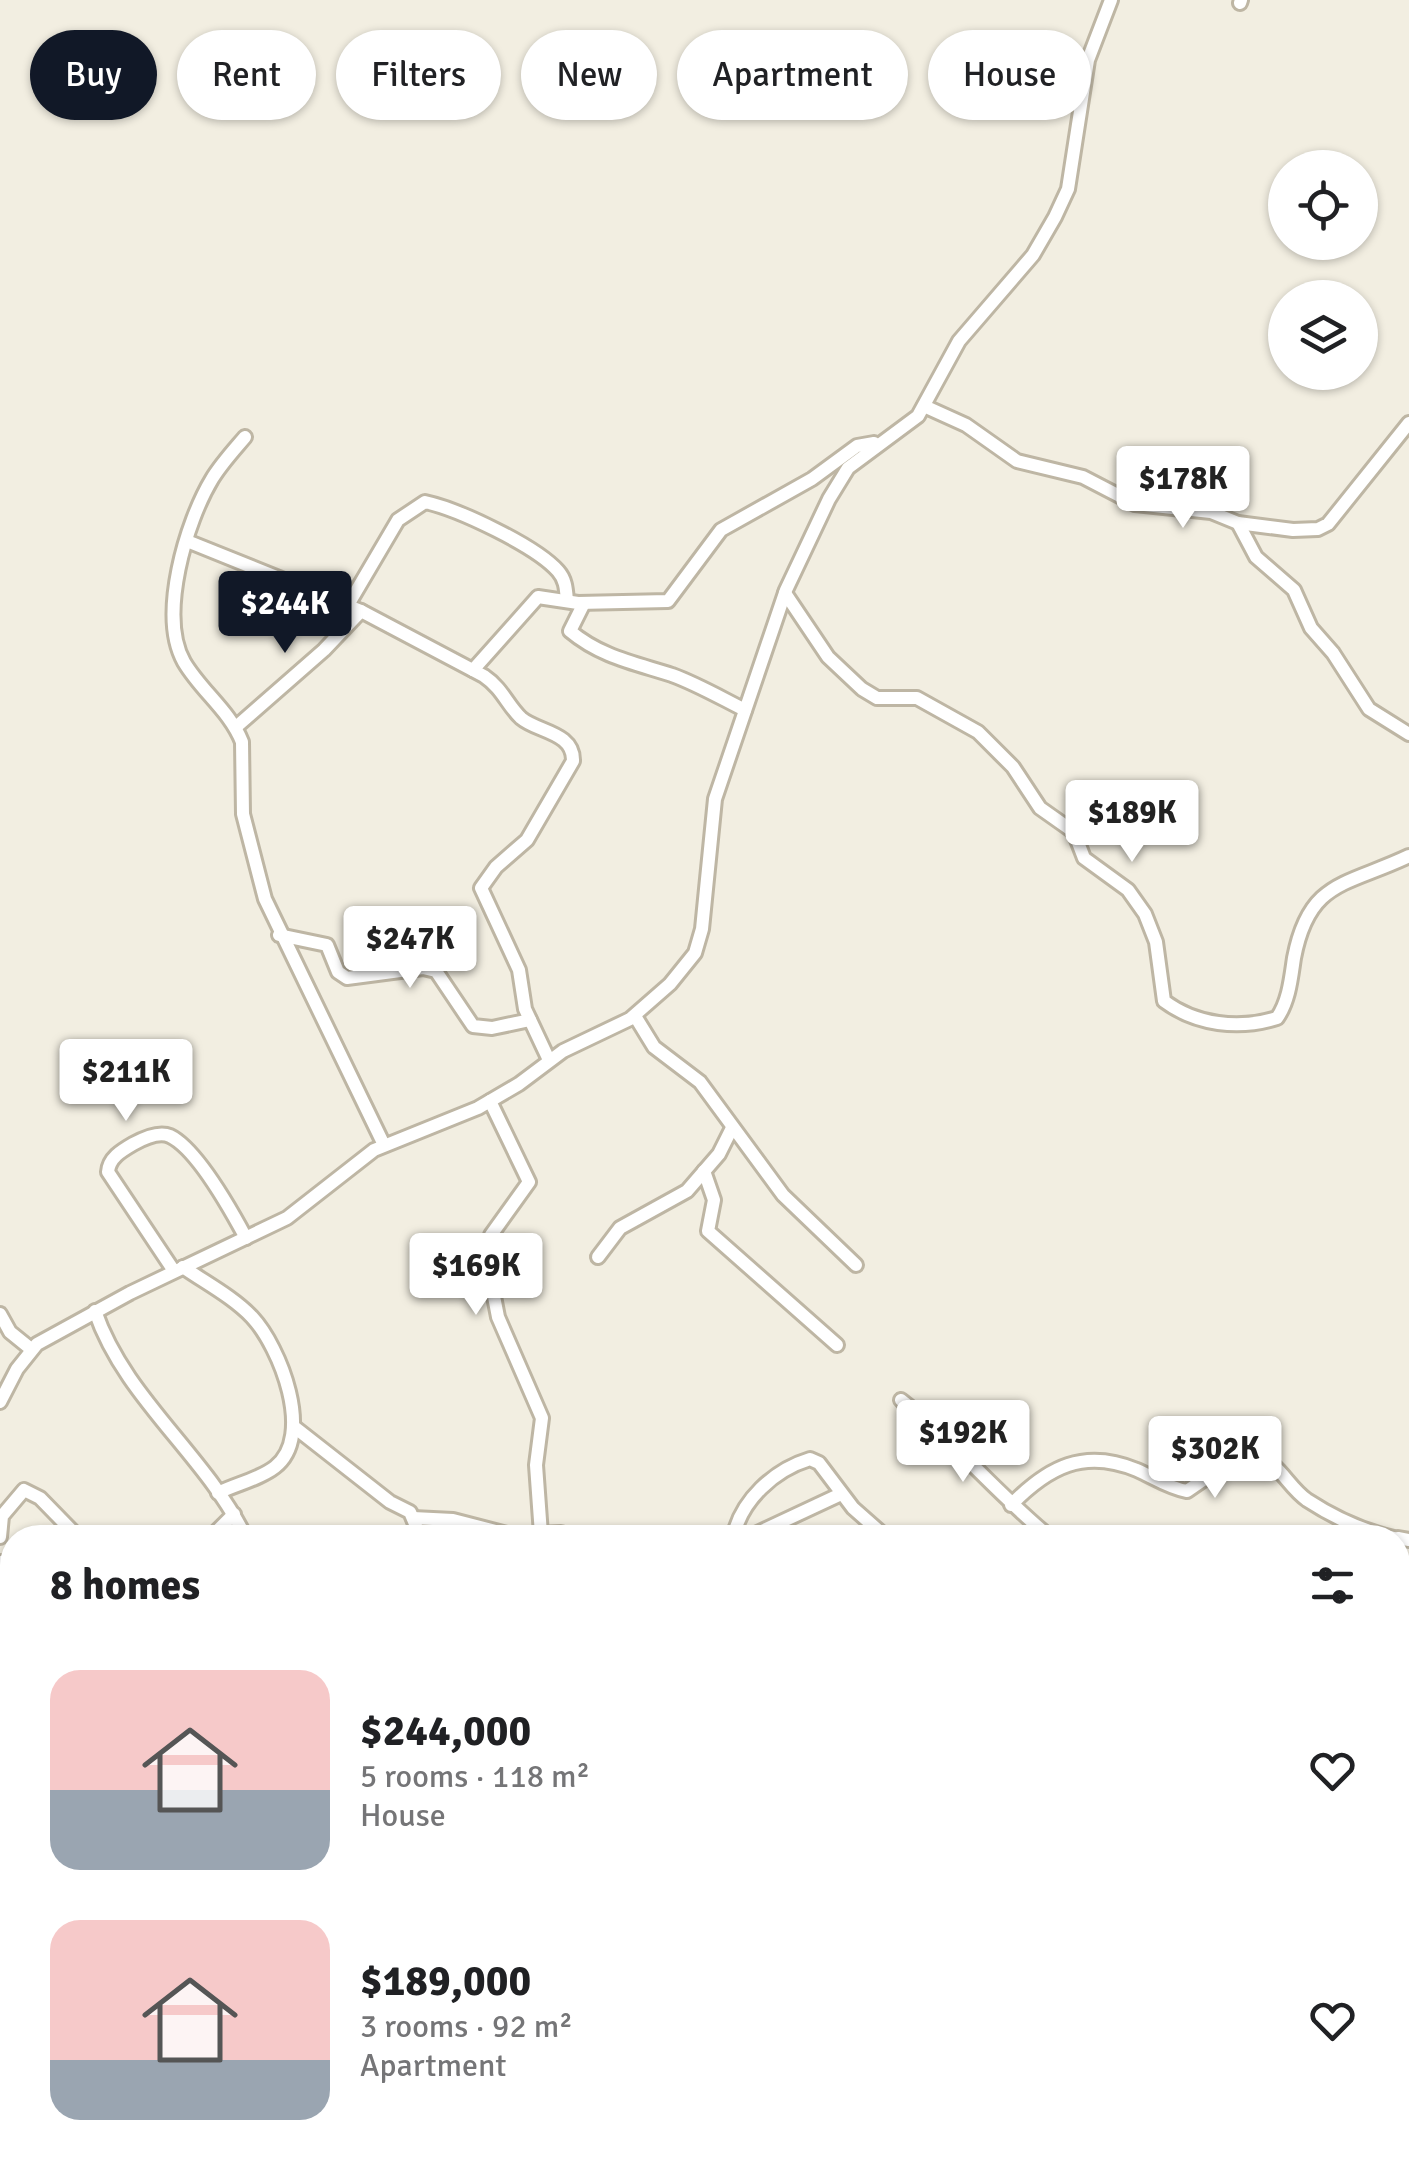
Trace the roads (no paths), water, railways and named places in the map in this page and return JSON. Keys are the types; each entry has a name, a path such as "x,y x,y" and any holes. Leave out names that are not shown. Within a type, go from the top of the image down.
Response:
{"street":[{"path":"0,1402 31,1349 95,1311 287,1218 348,1167 384,1145 490,1101 549,1060 635,1016 670,984 699,945 715,799 785,593 829,499 848,468 911,422 924,406 960,341 1032,255 1064,201 1088,60 1111,0"},
{"path":"924,406 963,424 1021,462 1083,477 1135,504 1211,512 1238,522 1294,530 1325,526 1409,423"},
{"path":"246,437 211,480 187,541 176,590 175,643 204,693 236,727 242,742 247,836 279,935 317,1000 384,1145"},
{"path":"473,670 531,600 546,596 584,603 668,601 721,530 812,479 857,446 876,444"},
{"path":"236,727 324,650 354,608 398,520 424,502 544,559 564,580 567,601"},
{"path":"1238,522 1256,557 1294,590 1310,627 1333,653 1371,712 1409,734"},
{"path":"187,541 354,608 473,670 501,688 522,719 554,733 574,756 527,840 499,864 481,888 519,970 530,1020 549,1060"},
{"path":"785,593 828,657 862,689 877,698 916,698 978,732 1002,756 1040,808 1074,832 1084,858 1122,884 1138,902 1160,954 1164,1001 1186,1014 1233,1024 1277,1018 1285,1003 1302,928 1312,905 1326,892 1409,856"},
{"path":"584,603 570,631 590,646 615,659 684,680 745,710"},
{"path":"279,935 327,945 338,972 347,978 423,968 436,971 473,1026 492,1028 530,1020"},
{"path":"635,1016 650,1043 695,1076 783,1195 856,1264"},
{"path":"490,1101 529,1182 492,1234 490,1276 498,1317 543,1424 536,1465 540,1525"},
{"path":"598,1257 618,1229 678,1198 704,1171 732,1128"},
{"path":"218,1493 276,1467 288,1449 293,1426 282,1366 262,1330 240,1306 178,1269 108,1172 114,1157 142,1140 162,1134 174,1138 218,1191 246,1238"},
{"path":"704,1171 714,1200 708,1230 837,1346"},
{"path":"95,1311 120,1367 240,1525"},
{"path":"0,1314 10,1332 31,1349"},
{"path":"902,1400 1036,1525"},
{"path":"293,1426 413,1518 416,1525"},
{"path":"1011,1504 1044,1474 1058,1467 1112,1462 1187,1491 1232,1460 1254,1455 1277,1468 1308,1500 1356,1525"},
{"path":"736,1525 760,1488 803,1461 819,1463 841,1494 872,1525"},
{"path":"2,1525 4,1511 24,1490 40,1498 66,1525"},
{"path":"775,1525 841,1494"},
{"path":"223,1525 234,1514"},
{"path":"413,1518 474,1525"}]}
